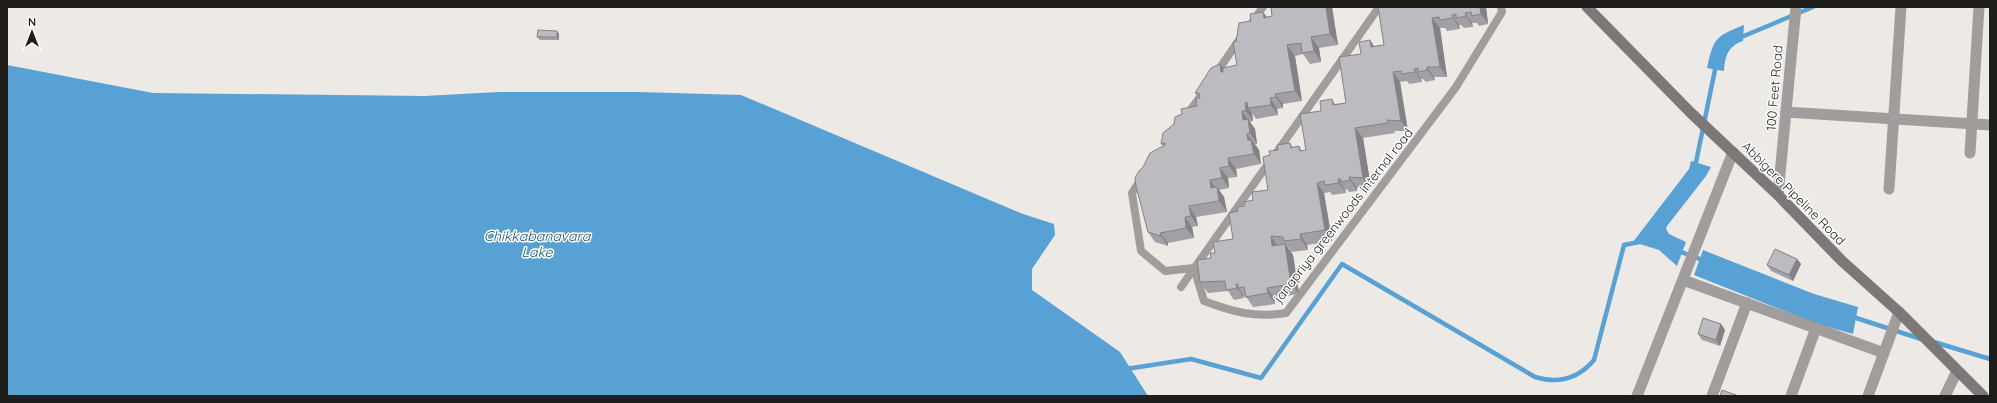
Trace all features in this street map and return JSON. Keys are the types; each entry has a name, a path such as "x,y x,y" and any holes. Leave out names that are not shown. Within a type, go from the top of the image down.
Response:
{"main road":[{"name":"Abbigere Pipeline Road","path":"1587,7 1691,113 1778,195 1842,261 1899,312 1954,369 1983,396"}],"street":[{"name":"100 Feet Road","path":"1778,195 1796,7"},
{"path":"1889,189 1901,7"},
{"path":"1970,153 1979,7"},
{"path":"1786,112 1990,126"},
{"path":"1637,396 1733,152"},
{"path":"1683,280 1884,353"},
{"path":"1712,396 1747,303"},
{"path":"1868,396 1899,312"},
{"path":"1791,396 1816,328"},
{"path":"1945,396 1954,369"}],"lane":[{"path":"1182,122 1263,7"},
{"path":"1181,287 1379,7"},
{"name":"janapriya greenwoods internal road","path":"1194,268 1204,301 1232,312 1270,315 1286,313 1456,87 1502,12 1501,7"},
{"path":"1150,167 1132,193 1141,251 1165,271 1194,268"}],"water":[{"path":"1744,25 1743,41 1738,43 1728,52 1724,71 1707,68 1714,44 1717,39 1727,32"},
{"name":"Chikkabanavara Lake","path":"7,65 153,93 424,96 499,92 638,92 741,95 1023,214 1054,224 1055,235 1032,269 1032,290 1120,352 1148,396 7,396"},
{"path":"1691,161 1711,167 1706,176 1667,226 1666,229 1669,234 1686,242 1677,266 1659,250 1633,242 1689,169"},
{"path":"1703,250 1814,294 1858,307 1853,334 1817,324 1694,275"}],"building":[{"path":"1271,7 1326,7 1330,34 1311,37 1314,51 1302,53 1301,43 1287,45 1295,91 1275,94 1276,97 1270,98 1271,105 1248,108 1247,102 1245,103 1246,111 1242,111 1243,120 1248,119 1250,133 1247,134 1248,140 1251,140 1254,154 1228,158 1229,166 1220,168 1222,178 1210,180 1211,188 1217,187 1219,201 1189,206 1191,216 1185,217 1186,228 1160,233 1161,236 1148,232 1135,178 1143,167 1150,153 1165,145 1165,143 1161,144 1163,133 1174,124 1175,117 1182,114 1181,109 1197,106 1196,98 1200,98 1199,93 1195,93 1211,68 1220,64 1221,72 1223,72 1223,68 1237,65 1233,42 1236,42 1239,23 1251,21 1250,14 1263,12 1264,18 1272,16"},
{"path":"1378,7 1480,7 1481,14 1472,16 1471,12 1465,13 1466,16 1456,18 1456,14 1452,15 1453,18 1440,20 1439,17 1432,18 1440,67 1427,67 1427,70 1418,72 1418,68 1414,69 1415,72 1402,74 1401,71 1393,72 1401,121 1387,120 1388,123 1355,128 1363,178 1349,177 1350,180 1341,182 1341,179 1338,179 1339,183 1325,185 1324,181 1317,183 1325,230 1300,234 1301,239 1284,241 1283,237 1271,236 1272,246 1285,244 1291,284 1267,288 1268,293 1246,297 1244,287 1238,288 1238,284 1236,284 1237,288 1226,290 1225,281 1200,282 1197,260 1211,258 1210,253 1215,253 1213,242 1233,239 1229,213 1238,211 1237,207 1245,206 1244,202 1253,200 1252,192 1268,190 1263,157 1270,155 1269,151 1278,150 1277,145 1290,143 1291,148 1299,146 1300,151 1306,150 1300,114 1321,111 1320,101 1332,99 1333,105 1346,103 1339,57 1361,54 1359,42 1370,40 1371,47 1384,45"},
{"path":"538,30 557,31 557,37 537,37"},
{"path":"1775,249 1797,259 1789,275 1767,265"},
{"path":"1703,318 1721,324 1716,340 1698,334"},
{"path":"1722,390 1739,396 1720,396"}],"waterway":[{"path":"1739,38 1813,7"},
{"path":"1695,167 1716,65"},
{"path":"1126,369 1191,359 1261,378 1342,264 1535,377 1560,380 1574,376 1581,372 1594,360 1624,245 1639,242"},
{"path":"1676,250 1705,261"},
{"path":"1850,316 1921,339"},
{"path":"1934,342 1990,359"}]}
